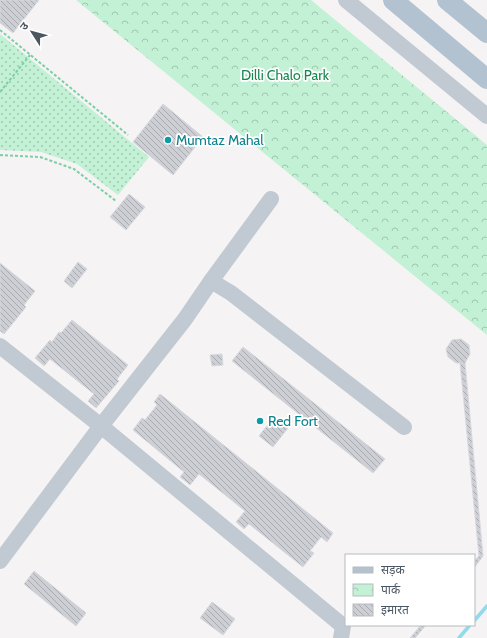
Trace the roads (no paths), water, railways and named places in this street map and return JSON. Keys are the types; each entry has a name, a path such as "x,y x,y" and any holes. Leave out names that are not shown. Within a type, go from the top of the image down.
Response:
{"main road":[{"path":"393,0 487,79"},
{"path":"447,0 487,33"}],"street":[{"path":"346,0 487,116"},
{"path":"0,561 101,426 185,319 271,199"},
{"path":"211,281 231,293 404,427"},
{"path":"0,346 101,426 343,626 341,638"}],"waterway":[{"path":"475,620 487,606"},
{"path":"459,638 469,626"}],"place":[{"name":"Mumtaz Mahal","path":"168,140"},
{"name":"Red Fort","path":"260,421"}],"park label":[{"name":"Dilli Chalo Park","path":"285,75"}]}
